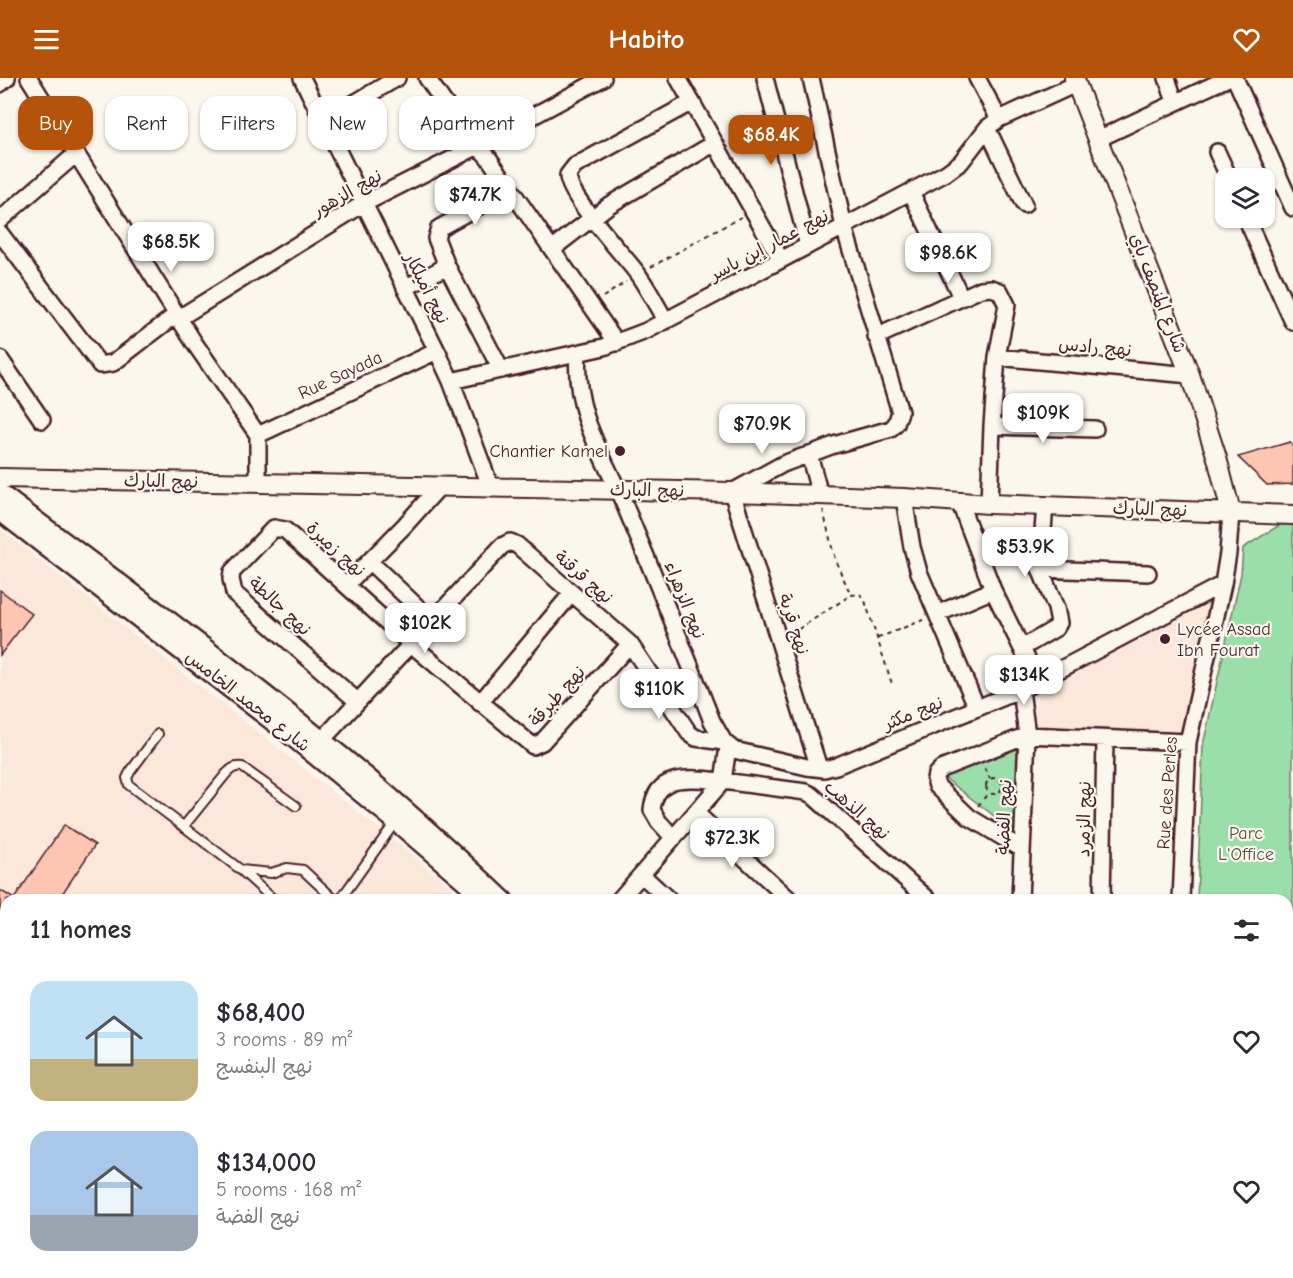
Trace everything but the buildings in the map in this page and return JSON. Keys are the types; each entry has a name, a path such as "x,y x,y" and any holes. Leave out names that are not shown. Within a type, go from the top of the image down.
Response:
{"main road":[{"name":"شارع محمد الخامس","path":"0,509 278,723 397,819 475,894"}],"street":[{"path":"0,84 7,78"},
{"path":"29,78 178,316 258,435 258,483"},
{"name":"نهج أميلكار","path":"302,78 311,96"},
{"path":"366,96 397,78"},
{"path":"427,78 440,96"},
{"name":"نهج الزهور","path":"535,115 603,78"},
{"path":"678,78 781,260"},
{"path":"765,78 808,246"},
{"path":"732,492 767,471 809,454 891,429 900,417 898,401 876,337 844,227 811,78"},
{"path":"977,78 999,119"},
{"path":"1167,78 1176,102"},
{"path":"1098,138 1228,78"},
{"path":"1235,78 1293,208"},
{"name":"نهج عمار إبن ياسر","path":"451,381 617,343 666,321 946,173 961,162 987,128 999,119 1075,81"},
{"name":"شارع المنصف باي","path":"1075,81 1190,375 1217,458 1230,512"},
{"path":"666,321 638,274 592,217 569,183 568,175 572,168 692,102"},
{"path":"987,128 1024,205"},
{"path":"552,249 592,217 637,187 716,143"},
{"name":"نهج أميلكار","path":"338,150 451,381 491,488"},
{"name":"نهج الزهور","path":"0,233 100,365 113,363 178,316 363,204 470,150"},
{"path":"481,150 617,343"},
{"path":"1217,152 1224,168"},
{"path":"0,220 76,154"},
{"path":"501,370 447,266 436,242 436,235 439,228 510,189"},
{"path":"910,192 961,297"},
{"path":"1251,228 1293,322"},
{"path":"405,288 447,266"},
{"path":"876,337 981,289 992,288 1000,291 1007,305 997,357 989,504"},
{"name":"Rue Sayada","path":"258,435 437,351"},
{"name":"نهج الزهراء","path":"578,353 577,383 585,418 619,490 712,722 726,745"},
{"name":"نهج رادس","path":"997,357 1190,375"},
{"path":"0,360 42,420"},
{"path":"992,426 1095,429"},
{"path":"809,454 820,495"},
{"name":"نهج البارك","path":"0,478 732,492 904,498 989,504 1293,514"},
{"path":"347,585 440,486"},
{"path":"0,492 206,646 323,739 498,894"},
{"name":"نهج قربة","path":"732,492 780,642 813,768 806,792"},
{"path":"904,498 914,555 977,708"},
{"path":"959,501 993,590 1038,681"},
{"path":"1022,648 1056,628 1059,623 1056,608 1040,569 1045,505"},
{"name":"Rue des Perles","path":"1181,894 1188,742 1223,584 1228,554 1230,512"},
{"name":"نهج زمبرة","path":"272,529 279,527 285,530 411,644 530,745 536,746"},
{"name":"نهج جالطة","path":"272,529 232,572 234,593 357,701"},
{"name":"نهج قرقنة","path":"432,621 502,546 510,542 517,545 630,644 685,730 696,738 726,745"},
{"path":"323,739 432,621 370,562"},
{"path":"1040,569 1148,573"},
{"name":"نهج مكثر","path":"813,768 836,766 1021,690 1223,584"},
{"path":"937,614 993,590"},
{"path":"480,703 573,593"},
{"name":"نهج طبرقة","path":"536,746 630,644"},
{"name":"نهج الفضة","path":"1020,894 1027,735 1021,690"},
{"path":"1022,849 969,816 938,786 935,780 936,774 941,769 1027,735 1188,742"},
{"name":"نهج الزمرد","path":"1101,894 1105,739"},
{"path":"625,894 723,781 726,745 740,752 813,768"},
{"name":"نهج الذهب","path":"674,838 659,822 652,810 659,790 676,780 723,781 806,792 823,804 922,894"},
{"path":"696,813 784,894"},
{"path":"642,875 663,894"}],"lane":[{"path":"158,734 130,772 127,778 129,785 241,870 267,894"},
{"path":"184,826 232,768 242,767 296,806"},
{"path":"344,894 397,819"},
{"path":"241,870 272,873 287,868 303,870 329,894"}],"path":[{"path":"591,304 638,274 754,210"},
{"path":"820,495 835,560 851,595"},
{"path":"780,642 851,595 860,594 865,601 892,684"},
{"path":"878,638 937,614"},
{"path":"993,778 999,779 1002,785 1000,791 995,794 989,792 986,787 987,781 993,778"},
{"path":"969,816 989,792"}],"shaded area":[{"path":"0,529 305,769 458,894 0,894"},
{"name":"Lycée Assad Ibn Fourat","path":"1213,592 1187,734 1034,728 1038,686"}],"green space":[{"name":"Parc L'Office","path":"1286,521 1293,521 1293,894 1197,894 1203,745 1241,574 1243,548"},
{"path":"1020,743 1015,832 941,775"}],"place":[{"name":"Chantier Kamel","path":"620,451"},
{"name":"Lycée Assad Ibn Fourat","path":"1165,639"}]}
